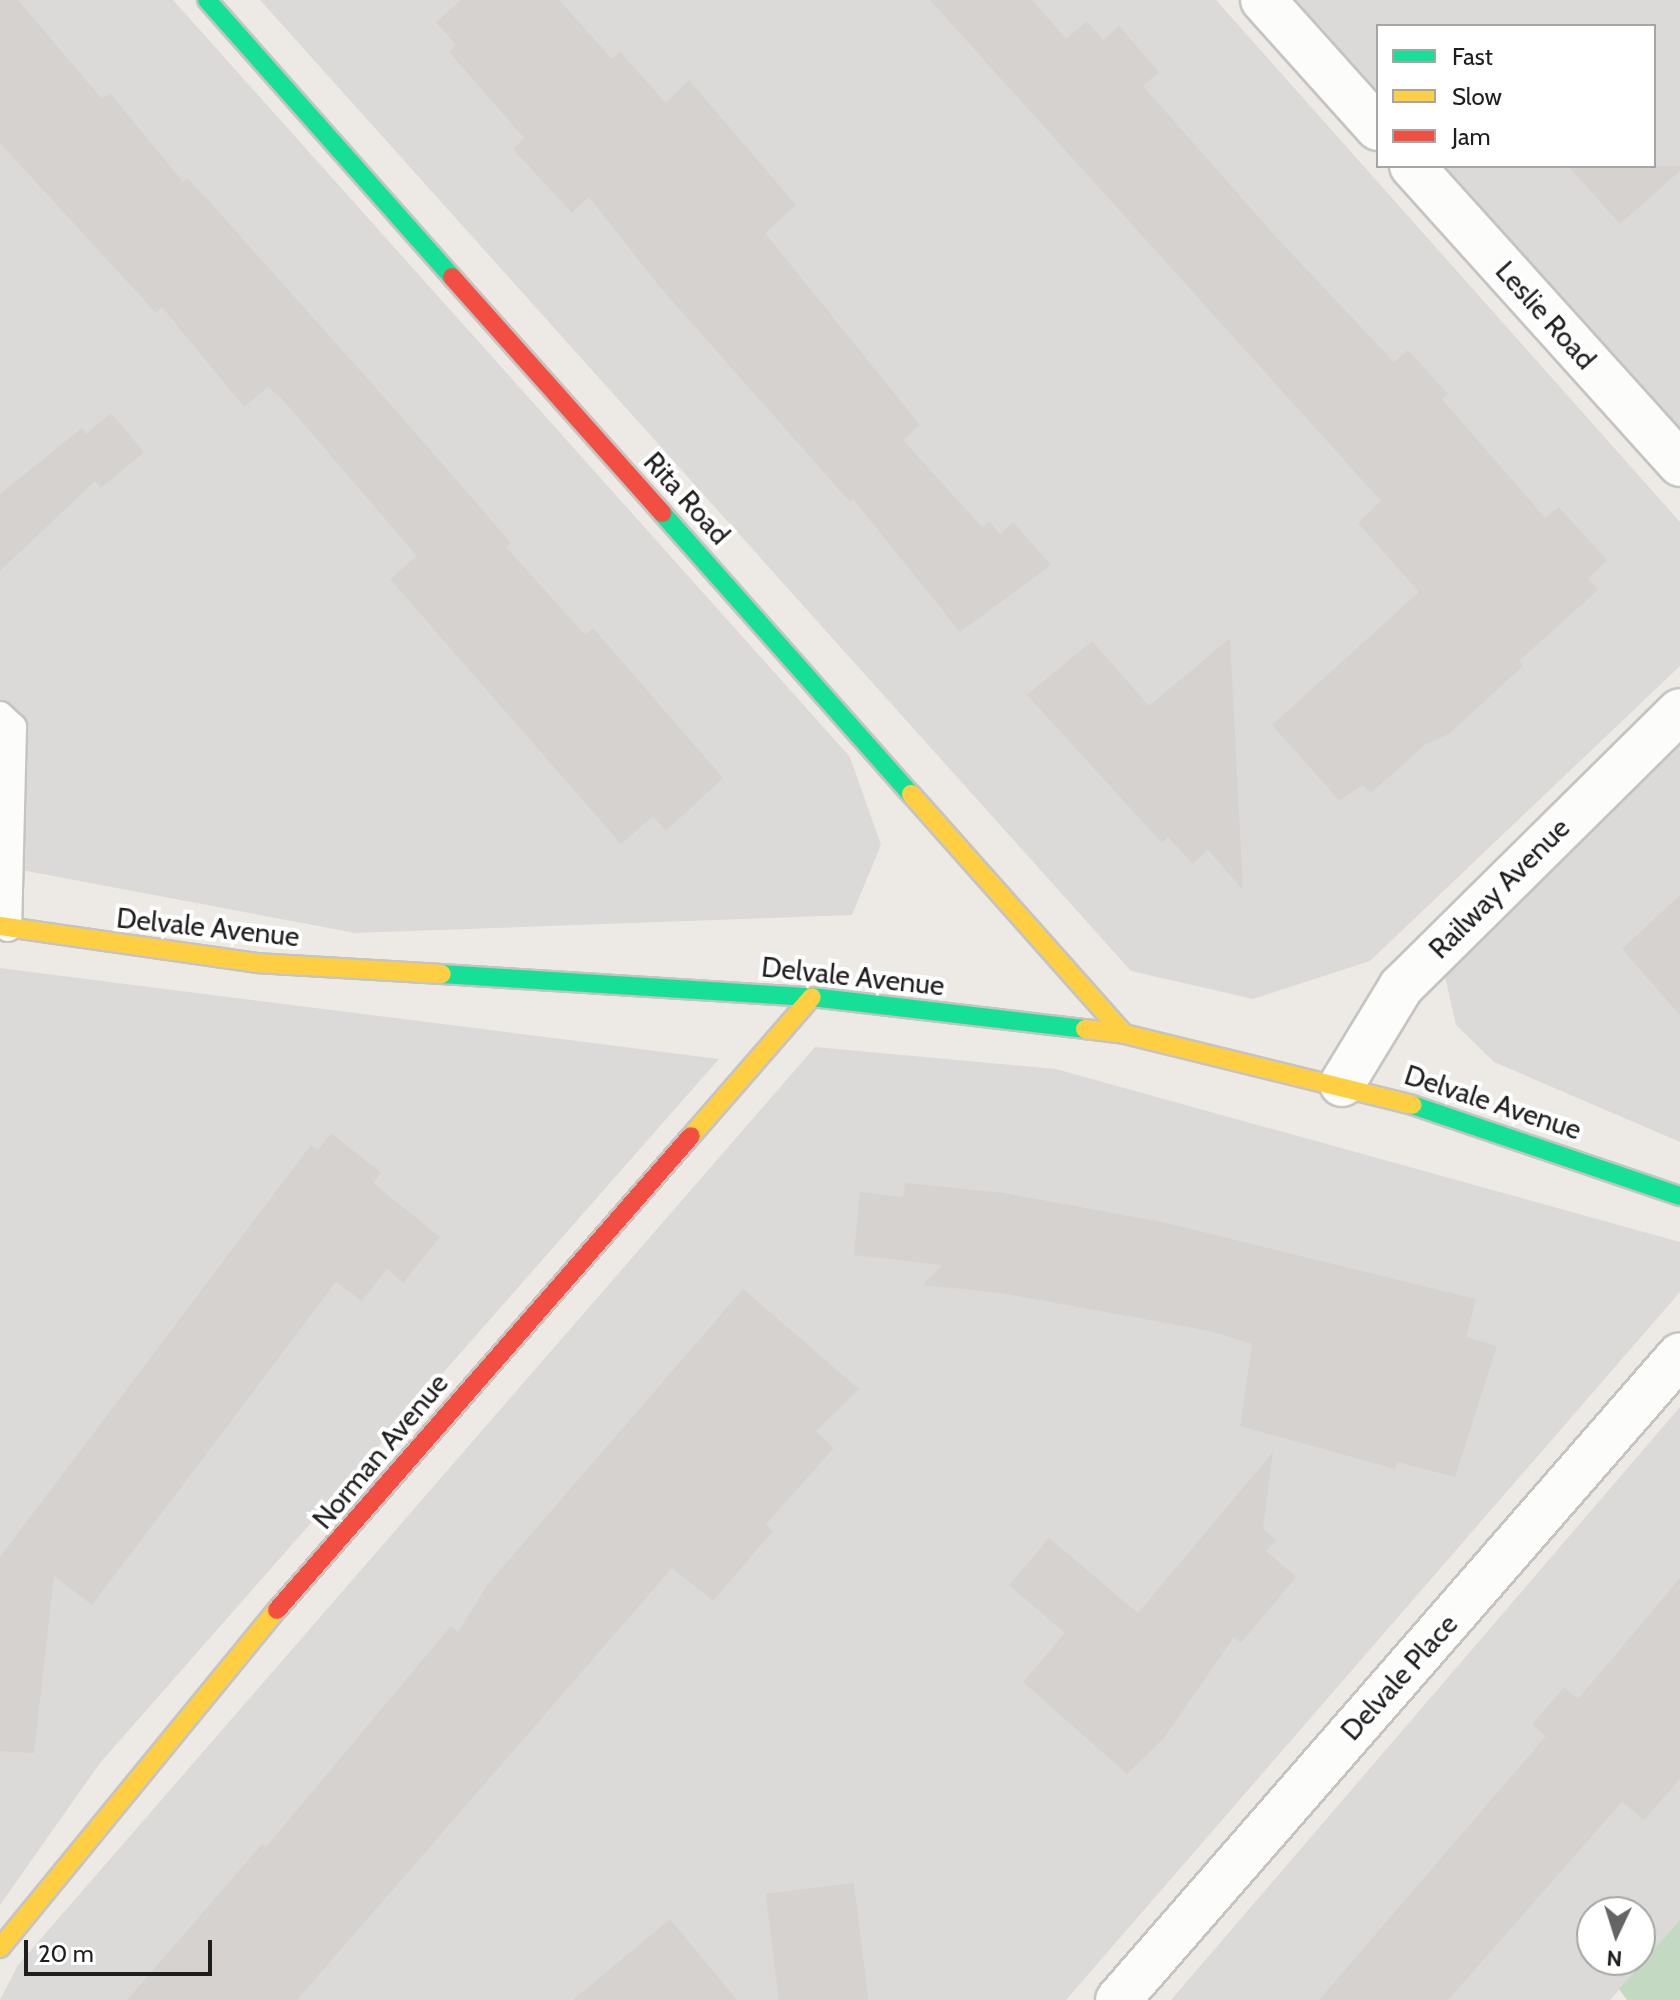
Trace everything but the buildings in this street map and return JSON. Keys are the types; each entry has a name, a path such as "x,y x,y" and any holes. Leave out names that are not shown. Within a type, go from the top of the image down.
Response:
{"street":[{"name":"Rita Road","path":"207,0 1124,1034"},
{"path":"1263,0 1376,126"},
{"name":"Leslie Road","path":"1414,168 1680,464"},
{"name":"Railway Avenue","path":"1342,1084 1411,977 1680,711"},
{"name":"Delvale Avenue","path":"4,927 256,963 812,997 1124,1034 1342,1084 1445,1113 1680,1196"},
{"name":"Norman Avenue","path":"0,1948 197,1702 812,997"},
{"name":"Delvale Place","path":"1118,2000 1680,1355"}],"lane":[{"path":"0,715 13,727 4,927"}],"shaded area":[{"path":"0,0 173,0 850,757 881,845 852,915 355,933 0,866"},
{"path":"260,0 1216,0 1680,522 1680,666 1370,961 1253,999 1131,971"},
{"path":"1291,0 1680,0 1680,435 1442,168 1656,168 1656,24 1376,24 1376,95"},
{"path":"1680,746 1680,1142 1494,1062 1456,1025 1442,963 1504,897"},
{"path":"0,968 719,1059 100,1763 0,1905"},
{"path":"815,1047 1056,1069 1680,1242 1680,1292 1066,2000 0,2000 18,1965"},
{"path":"1680,1407 1680,1921 1656,1948 1656,1896 1576,1896 1576,1976 1631,1976 1610,2000 1171,2000"}],"green space":[{"path":"1680,1920 1680,2000 1627,2000 1619,1989 1630,1976 1656,1976 1656,1947"}],"traffic: fast":[{"path":"207,0 452,277"},
{"path":"662,513 911,794"},
{"path":"442,974 812,997 1085,1029"},
{"path":"1412,1105 1680,1196"}],"traffic: slow":[{"path":"911,794 1124,1034"},
{"path":"0,926 256,963 442,974"},
{"path":"691,1136 812,997"},
{"path":"1085,1029 1124,1034 1412,1105"},
{"path":"0,1948 277,1610"}],"traffic: jam":[{"path":"452,277 662,513"},
{"path":"277,1610 691,1136"}]}
